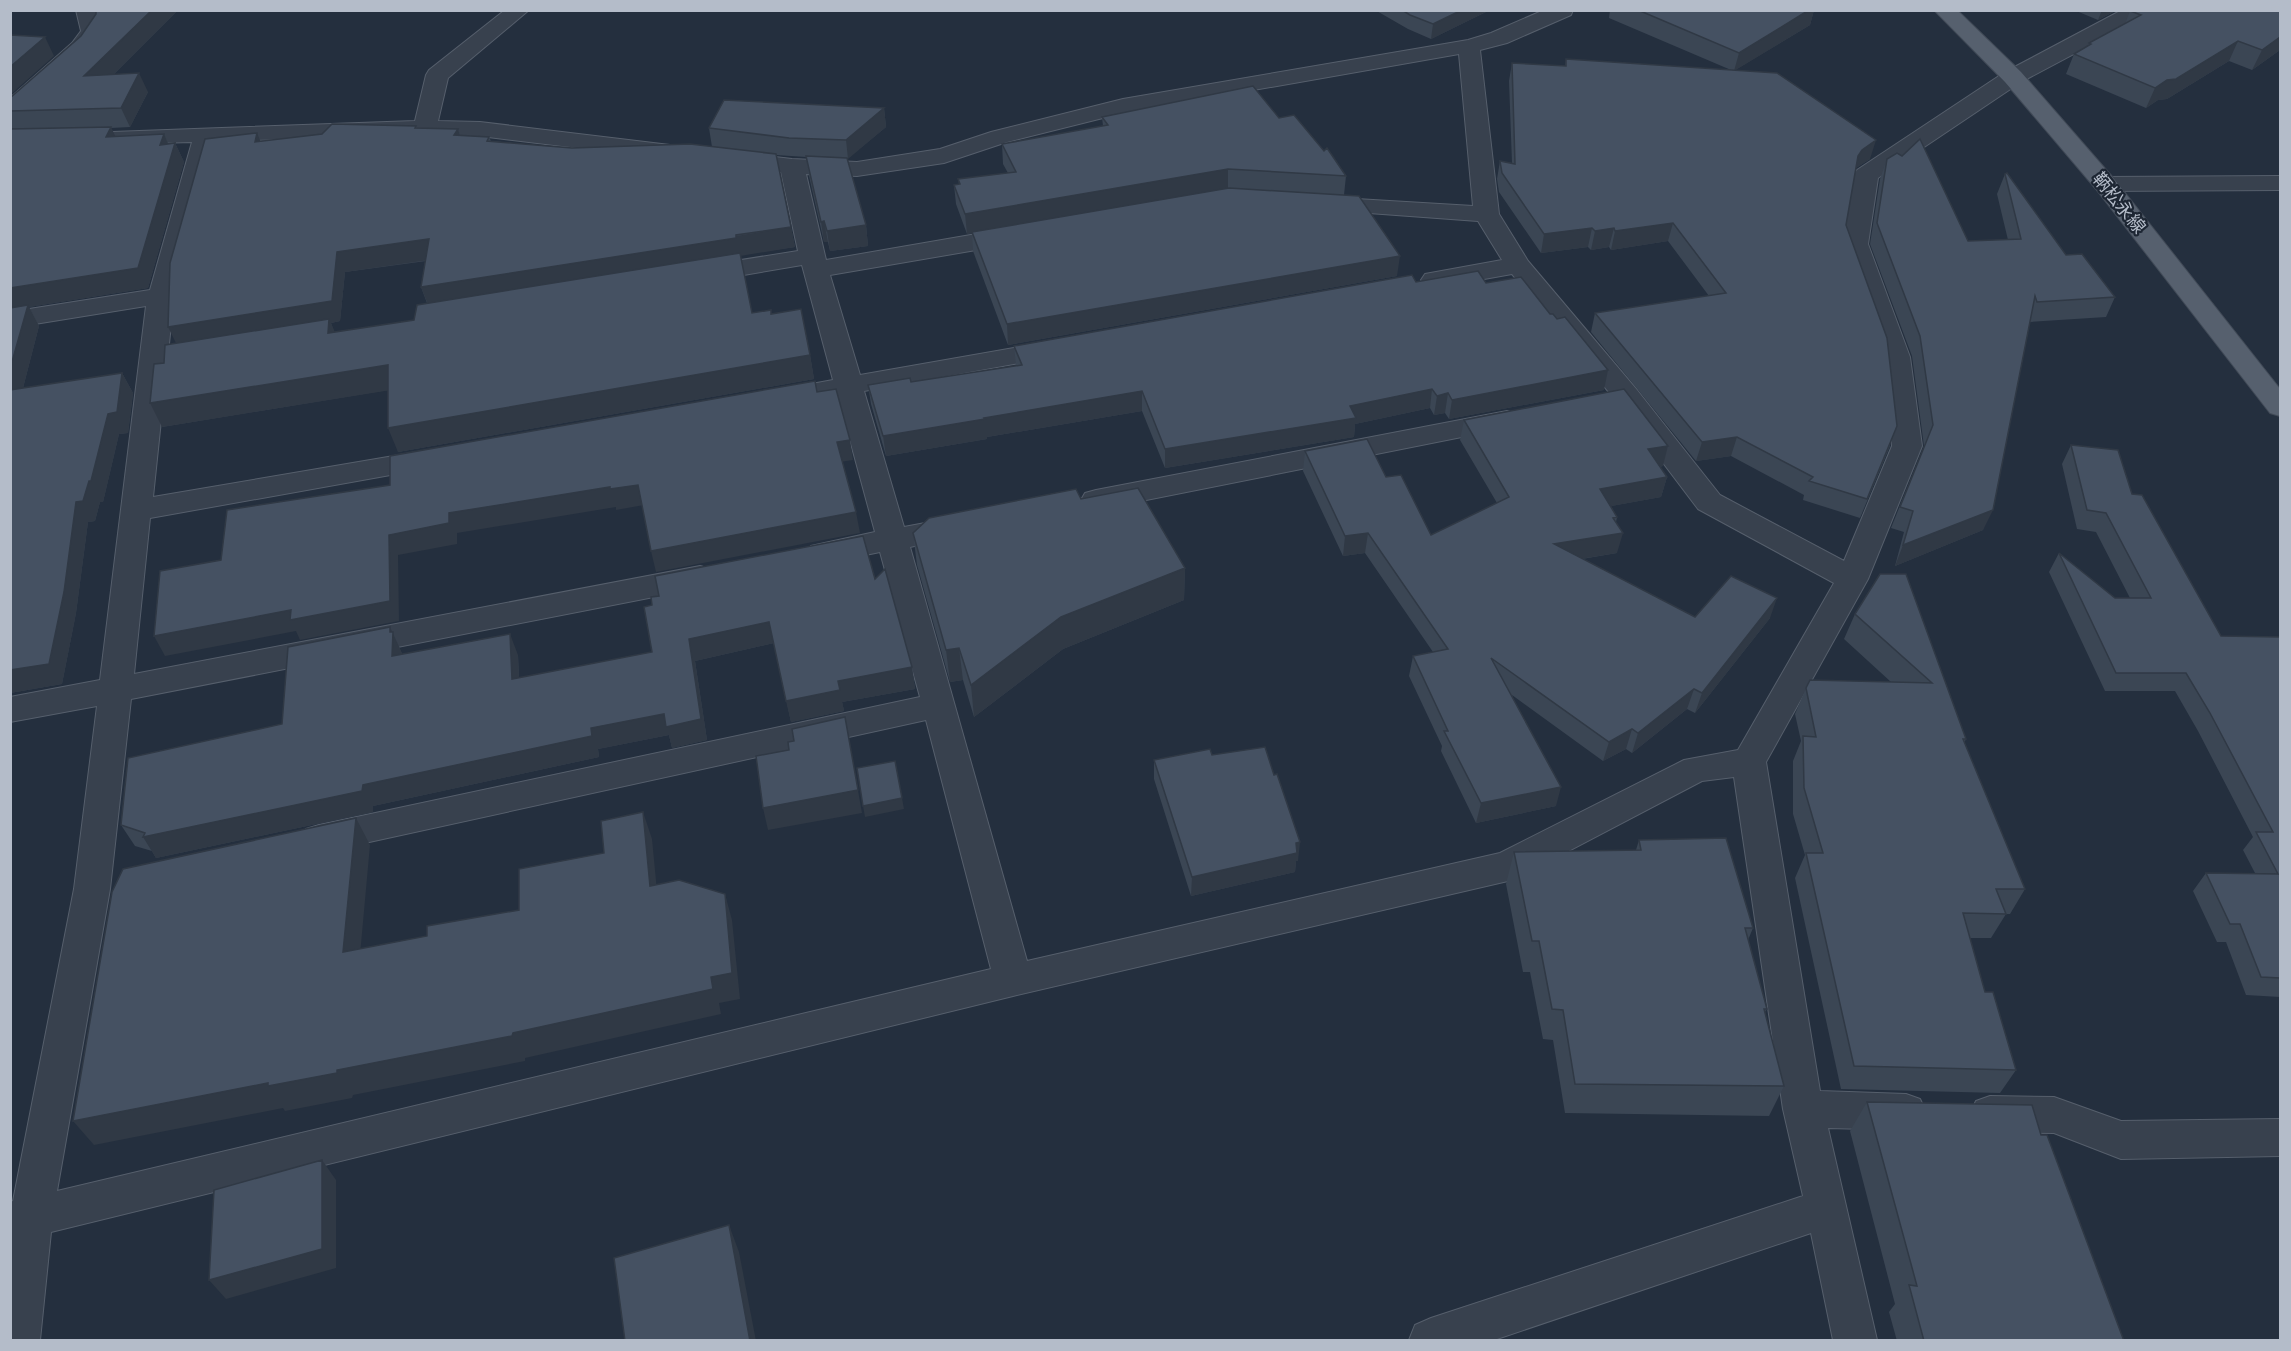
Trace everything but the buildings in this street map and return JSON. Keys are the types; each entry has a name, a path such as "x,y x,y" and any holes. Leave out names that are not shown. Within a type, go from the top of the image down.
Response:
{"main road":[{"name":"鞆松永線","path":"1944,10 2013,77 2105,184 2280,407"}],"street":[{"path":"10,111 80,48 92,31 87,10"},
{"path":"425,128 437,75 519,10"},
{"path":"102,137 425,128 480,129 792,166 857,169 944,156 999,137 1124,106 1469,46 1499,38 1563,10"},
{"path":"1855,1341 1803,1109 1749,762 1852,579 1907,446 1896,357 1855,243 1866,175 2013,77 2139,10"},
{"path":"1469,46 1485,214 1518,265 1627,396 1709,502 1852,579"},
{"path":"18,1341 21,1219 92,889 138,510 165,360 161,296 206,134"},
{"path":"792,166 848,386 939,705 1013,980"},
{"path":"2105,184 2280,183"},
{"path":"1300,202 1485,214"},
{"path":"671,279 815,263 1040,231"},
{"path":"1412,284 1518,265"},
{"path":"10,320 161,296"},
{"path":"743,404 1083,343"},
{"path":"1592,403 1627,396"},
{"path":"1067,506 1533,415"},
{"path":"138,510 464,453"},
{"path":"798,558 986,522"},
{"path":"10,710 728,571"},
{"path":"289,846 939,705"},
{"path":"21,1219 1013,980 1508,866 1696,768 1749,762"},
{"path":"92,889 127,881"},
{"path":"1803,1109 2054,1115 2121,1140 2280,1138"},
{"path":"1431,1341 1827,1208"}]}
